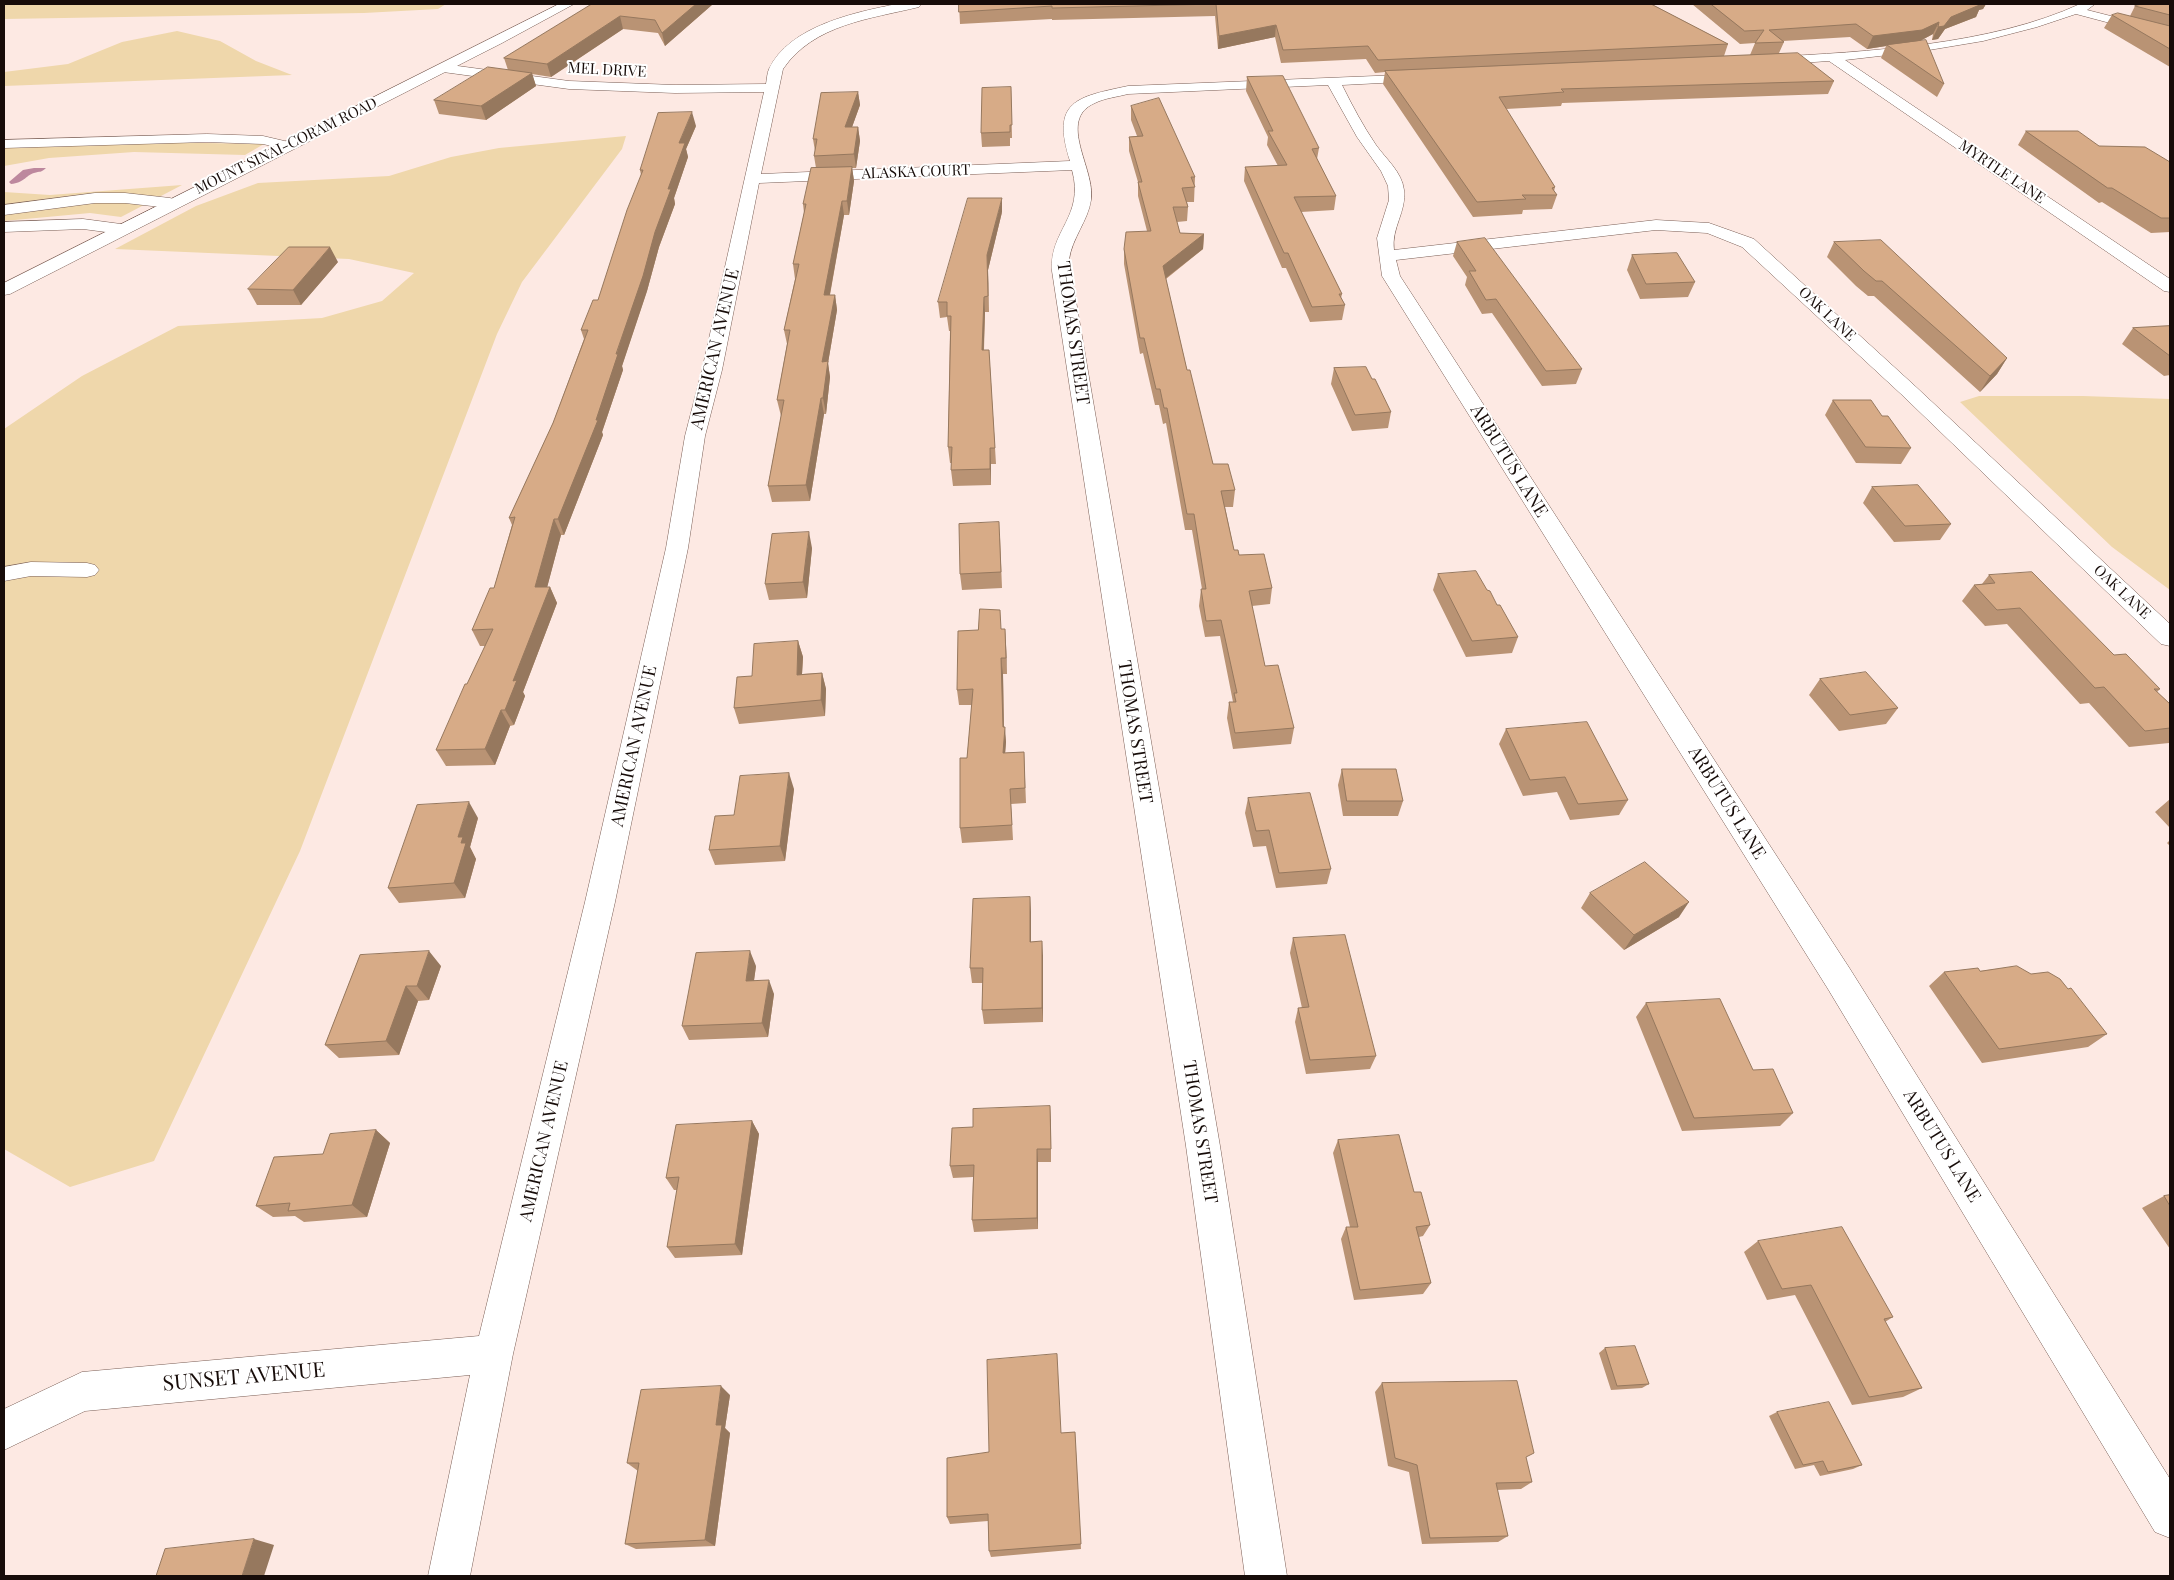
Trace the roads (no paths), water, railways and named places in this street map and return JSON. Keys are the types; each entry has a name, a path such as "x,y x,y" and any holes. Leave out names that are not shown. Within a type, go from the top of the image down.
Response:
{"street":[{"name":"MOUNT SINAI-CORAM ROAD","path":"4,290 170,203 288,146 568,4"},
{"name":"AMERICAN AVENUE","path":"449,1576 494,1354 600,902 677,548 695,436 712,370 754,179 771,88 780,60 804,40 844,20 866,13 915,4"},
{"path":"1745,62 1833,58 1914,50 2036,24 2083,7 2170,35"},
{"name":"MYRTLE LANE","path":"1833,58 2170,287"},
{"name":"MEL DRIVE","path":"443,68 569,85 675,89 771,88"},
{"name":"THOMAS STREET","path":"1266,1576 1203,1146 1066,296 1060,271 1061,255 1066,240 1078,219 1084,200 1084,188 1068,124 1074,111 1085,102 1128,90 1442,76"},
{"name":"ARBUTUS LANE","path":"1333,81 1356,124 1370,147 1388,169 1396,186 1397,204 1388,224 1385,238 1391,276 1839,979 2170,1517"},
{"path":"4,144 207,138 263,140 288,146"},
{"name":"ALASKA COURT","path":"754,179 1079,165"},
{"path":"4,210 95,198 125,198 170,203"},
{"path":"4,227 83,224 121,229"},
{"name":"OAK LANE","path":"1387,256 1656,225 1709,228 1748,243 1908,390 2170,638"},
{"path":"4,574 31,569 87,570"},
{"name":"SUNSET AVENUE","path":"4,1430 82,1392 494,1354"}]}
